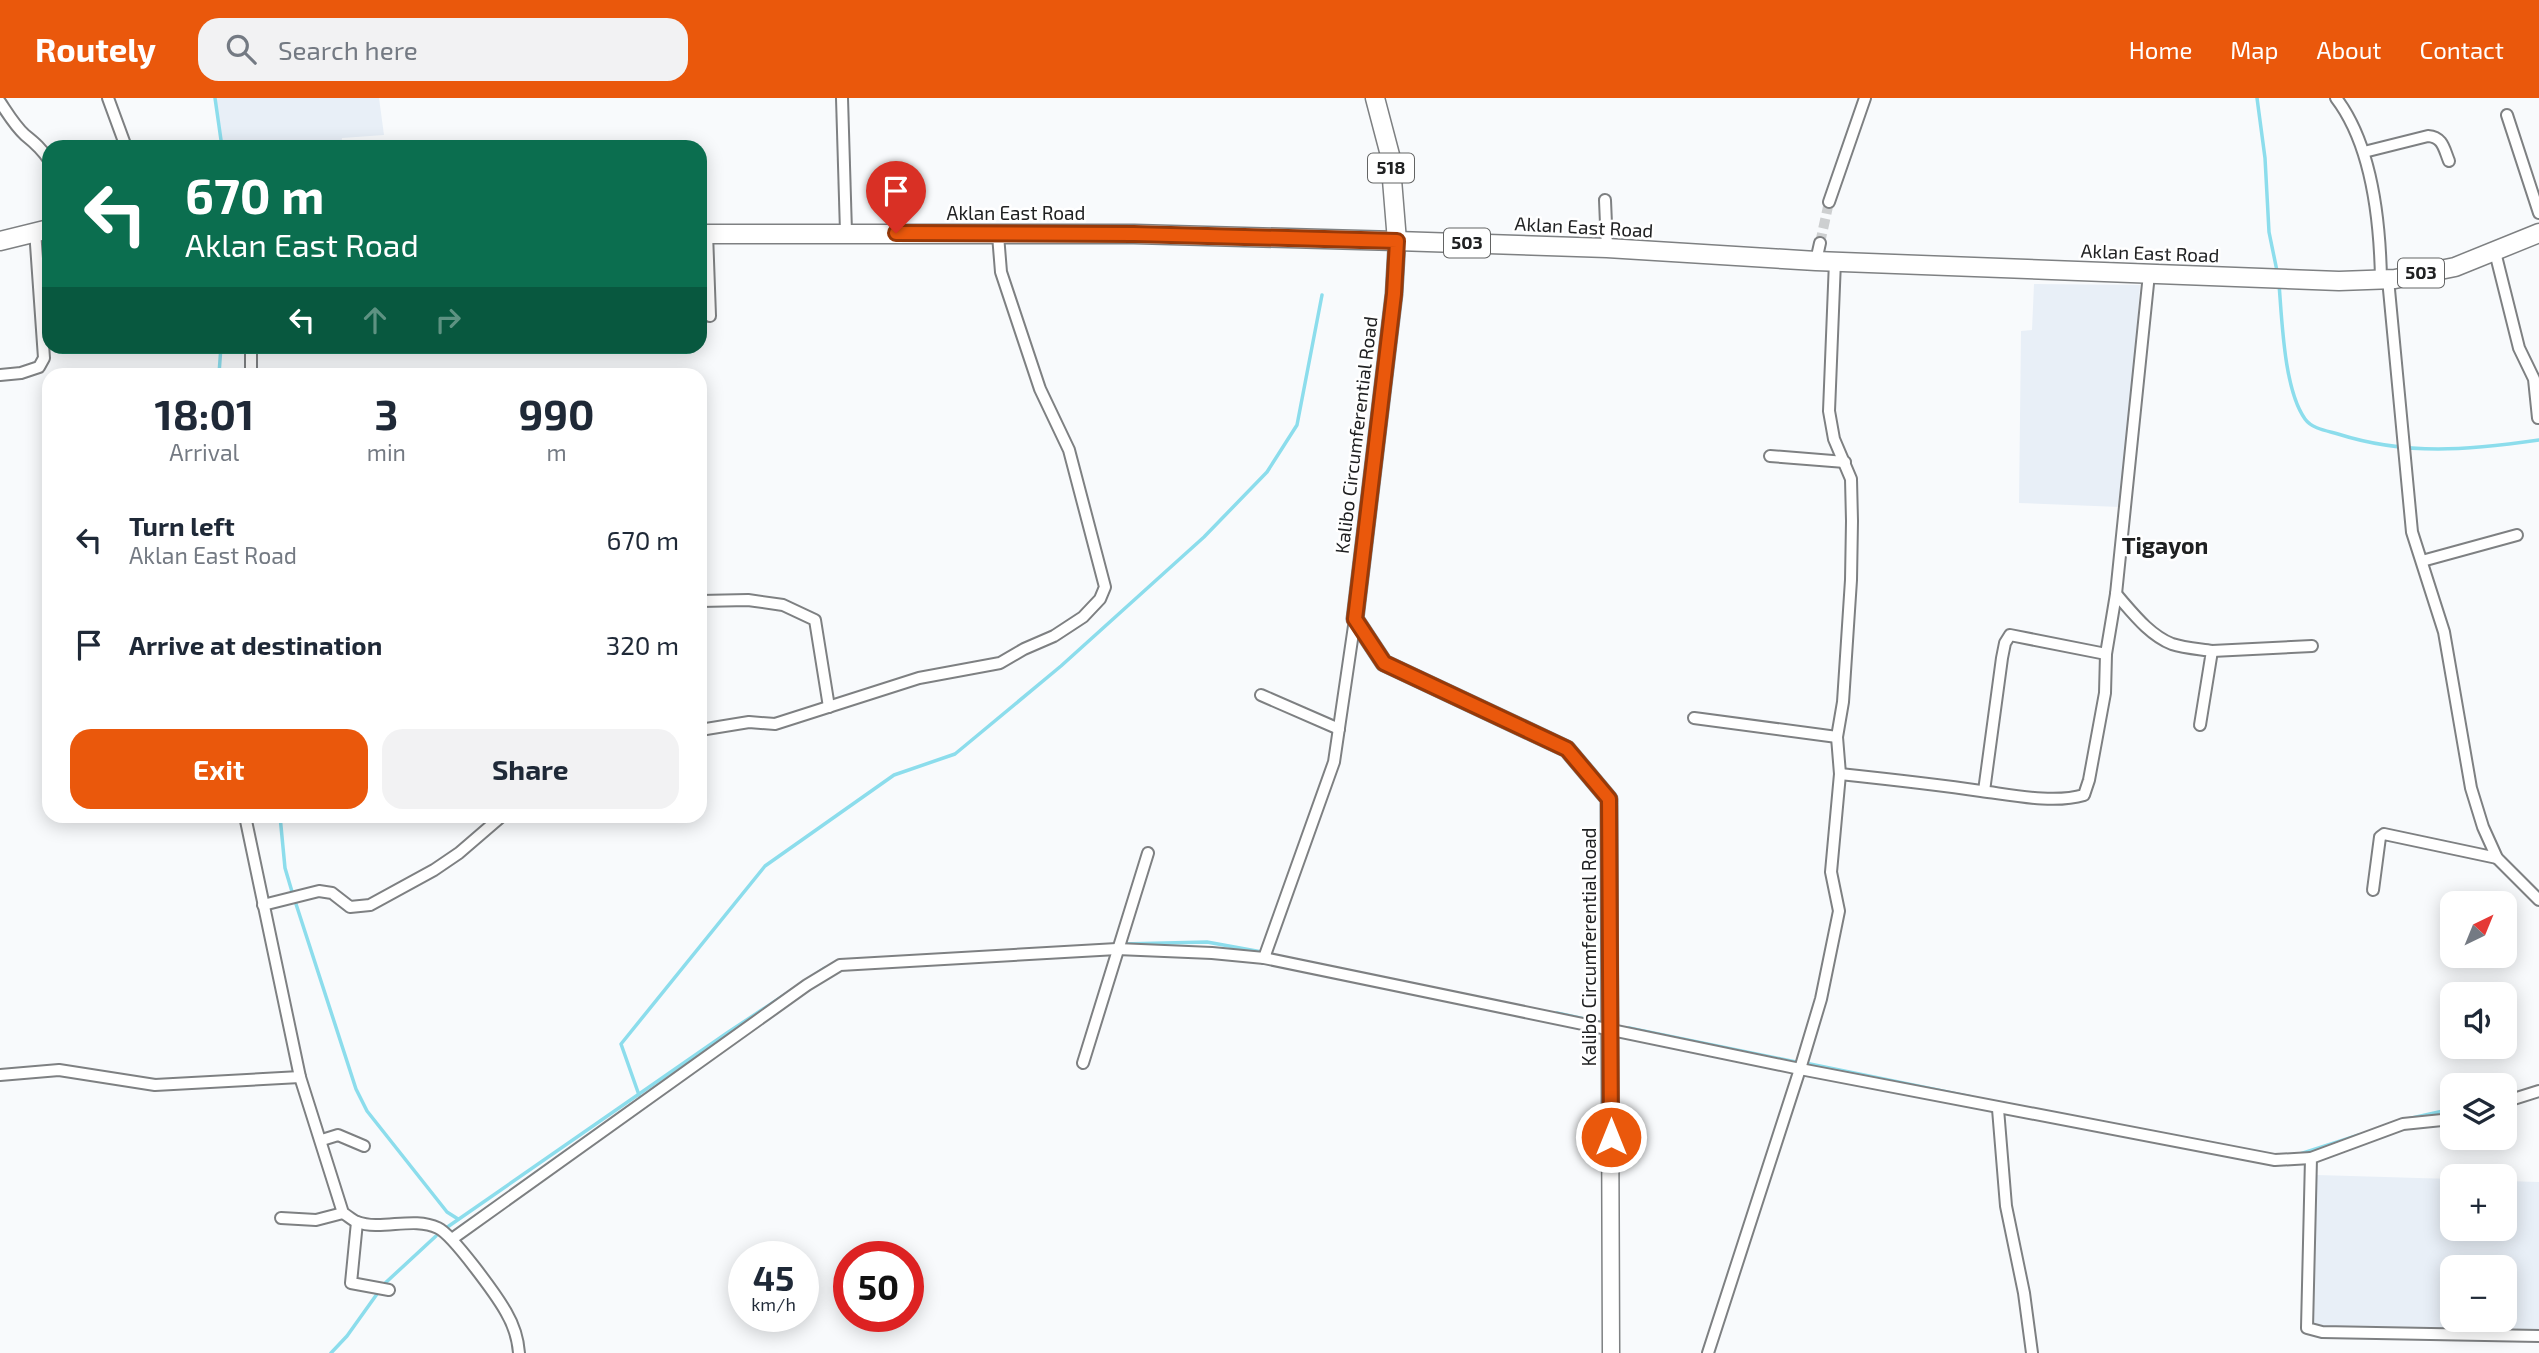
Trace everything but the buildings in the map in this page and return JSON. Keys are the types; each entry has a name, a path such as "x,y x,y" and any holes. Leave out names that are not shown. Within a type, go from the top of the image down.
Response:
{"main road":[{"name":"Kalibo Circumferential Road","path":"1375,98 1389,146 1397,241 1394,294 1355,619 1384,663 1567,749 1609,799 1611,1353"},
{"path":"0,241 42,230"},
{"name":"503","path":"2384,279 2455,267 2539,233"},
{"name":"Aklan East Road","path":"707,234 1134,234 1818,252 1835,261 2297,280 2384,279"}],"street":[{"path":"108,98 123,140"},
{"path":"842,98 846,232"},
{"path":"1829,202 1865,98"},
{"path":"2336,98 2351,117 2364,152 2380,240 2412,532 2444,632 2471,788 2483,827 2497,858 2539,900"},
{"path":"0,102 12,121 42,149"},
{"path":"2507,115 2539,213"},
{"path":"2364,152 2428,136 2441,141 2449,161"},
{"path":"1605,200 1607,248"},
{"path":"707,729 748,722 775,724 919,678 1000,663 1054,636 1083,617 1100,599 1105,587 1069,450 1040,389 1002,272 998,235"},
{"path":"2495,252 2519,348 2535,379 2538,418"},
{"path":"1708,1353 1800,1069 1821,999 1838,922 1839,911 1831,872 1840,774 1837,737 1843,702 1852,580 1851,479 1834,439 1829,411 1835,261"},
{"path":"1840,774 2011,796 2073,798 2084,794 2105,693 2106,654 2116,594 2149,274"},
{"path":"707,275 710,316"},
{"path":"0,375 21,373 38,367 44,354"},
{"path":"1770,456 1845,462"},
{"path":"2422,561 2517,535"},
{"path":"2116,594 2142,622 2173,644 2211,651 2312,646"},
{"path":"707,601 748,600 783,605 815,620 829,707"},
{"path":"1264,958 1335,762 1355,619"},
{"path":"1984,791 2004,651 2010,635 2106,654"},
{"path":"2200,725 2211,651"},
{"path":"1261,695 1339,729"},
{"path":"1693,718 1837,737"},
{"path":"246,823 300,1077 343,1213 357,1222 396,1225 420,1223 438,1228 452,1239 506,1311 518,1342 519,1353"},
{"path":"262,905 319,891 332,893 350,907 370,905 451,858 494,823"},
{"path":"2373,890 2380,837 2384,834 2497,858"},
{"path":"1083,1063 1148,853"},
{"path":"452,1239 796,993 840,965 1117,949 1264,958 1800,1069 2274,1160 2311,1158 2403,1124 2440,1120"},
{"path":"0,1075 59,1070 155,1085 300,1077"},
{"path":"2517,1098 2539,1091"},
{"path":"1998,1108 2006,1206 2024,1293 2032,1353"},
{"path":"322,1140 338,1135 364,1146"},
{"path":"2311,1158 2307,1328 2322,1332 2539,1336"},
{"path":"281,1218 316,1220 343,1213"},
{"path":"357,1222 351,1283 389,1290"}],"shaded area":[{"path":"216,98 379,98 384,135 342,140 221,140"},
{"path":"2034,284 2140,285 2134,380 2120,507 2019,503 2021,331 2032,330"},
{"path":"2317,1175 2440,1179 2440,1241 2517,1241 2517,1181 2539,1182 2539,1332 2517,1331 2517,1255 2440,1255 2440,1329 2311,1324"}],"waterway":[{"path":"215,98 221,140"},
{"path":"2257,98 2265,158 2269,232 2277,271"},
{"path":"2279,284 2283,335 2292,391 2305,419 2312,425 2364,441 2413,448 2463,448 2539,440"},
{"path":"639,1095 621,1044 765,866 894,775 955,754 1061,666 1204,537 1267,472 1297,425 1322,295"},
{"path":"219,368 220,354"},
{"path":"281,823 285,868 293,895"},
{"path":"296,904 356,1089 367,1111 447,1212 458,1219"},
{"path":"1122,944 1207,942 1262,952"},
{"path":"446,1228 825,968"},
{"path":"1557,1013 1599,1022"},
{"path":"1629,1028 1796,1062"},
{"path":"1810,1064 1972,1097"},
{"path":"2403,1120 2440,1112"},
{"path":"2300,1154 2359,1135"},
{"path":"382,1286 436,1236"},
{"path":"331,1353 347,1336 377,1294"}],"tunnel":[{"path":"1820,243 1829,202"}],"district":[{"name":"Tigayon","path":"2165,546"}],"route":[{"path":"896,233 1134,234 1397,241 1394,294 1355,619 1384,663 1567,749 1609,799 1611,1137"}]}
